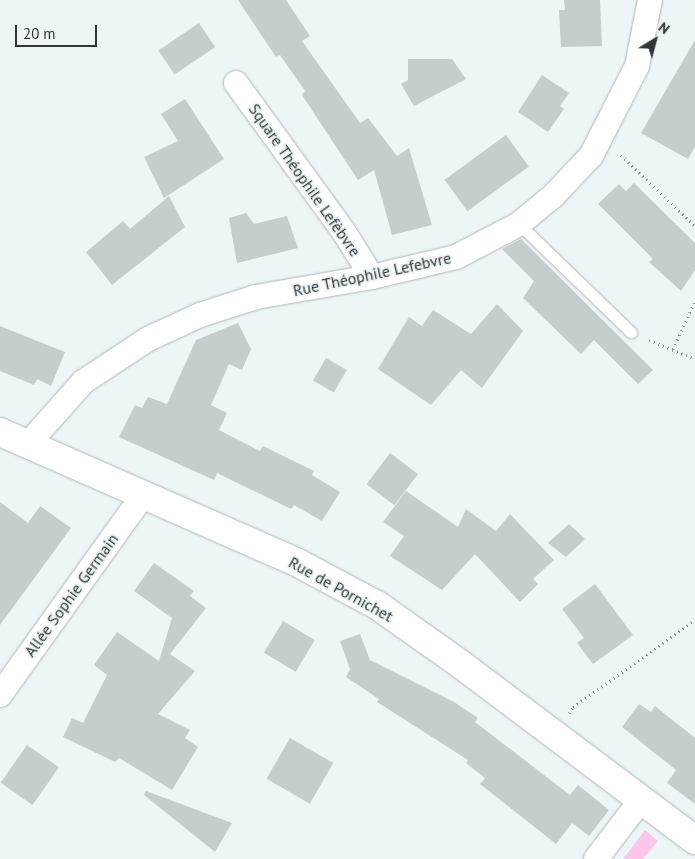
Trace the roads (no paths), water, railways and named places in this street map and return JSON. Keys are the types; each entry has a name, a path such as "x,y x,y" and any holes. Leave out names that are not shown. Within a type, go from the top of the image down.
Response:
{"main road":[{"name":"Rue de Pornichet","path":"0,432 298,563 377,605 464,666 695,840"}],"street":[{"name":"Rue Théophile Lefebvre","path":"28,444 83,382 148,339 200,315 256,297 372,277 456,257 519,224 553,196 591,156 637,66 650,0"},
{"name":"Square Théophile Lefèbvre","path":"236,83 344,232 372,277"},
{"name":"Allée Sophie Germain","path":"0,695 143,495"},
{"path":"596,859 642,800"}],"lane":[{"path":"519,224 631,332"}]}
